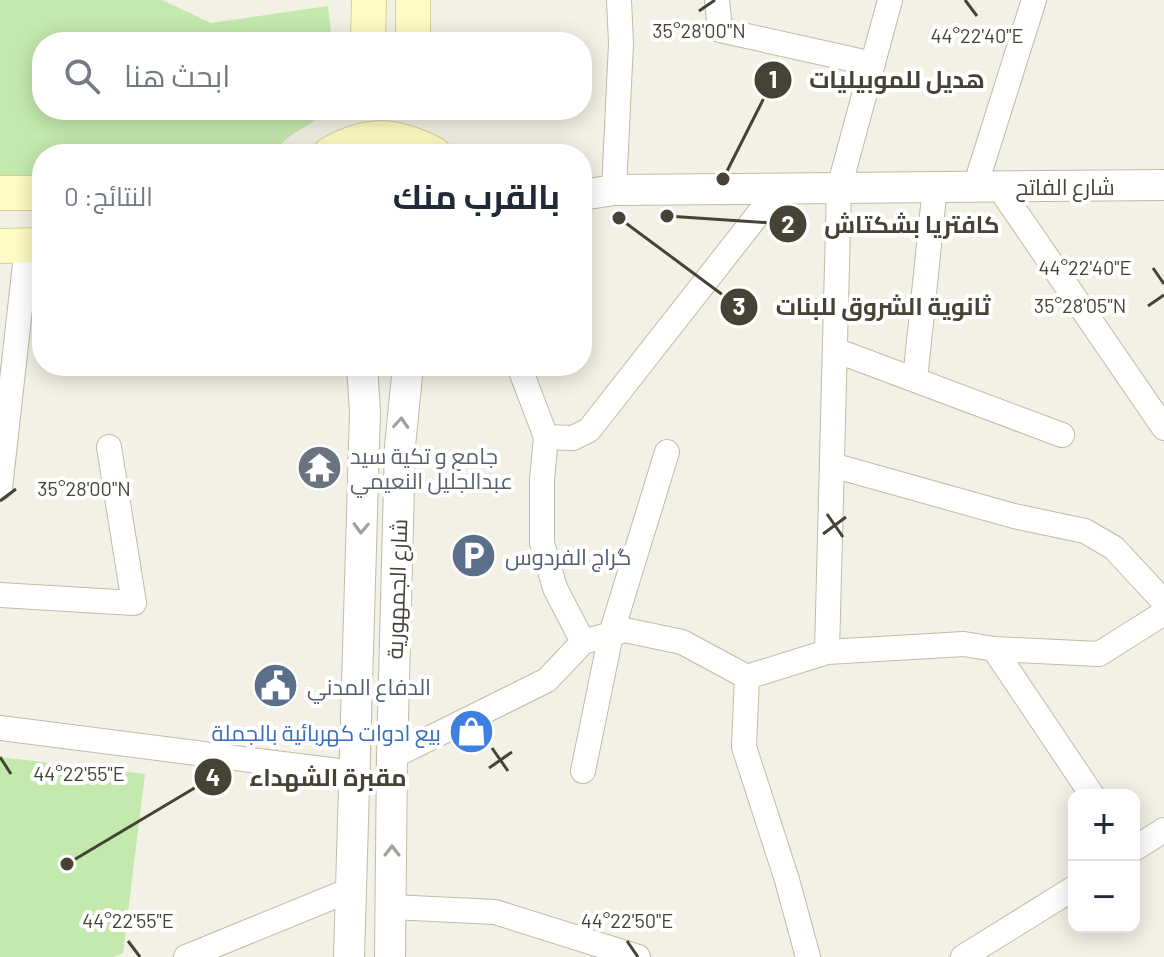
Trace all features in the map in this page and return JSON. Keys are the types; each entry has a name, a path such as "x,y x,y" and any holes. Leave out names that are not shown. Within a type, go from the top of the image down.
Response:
{"main road":[{"path":"368,32 369,0"},
{"path":"413,0 413,32"},
{"path":"347,144 368,124 390,138 419,135"},
{"path":"0,193 32,193"}],"street":[{"path":"614,190 621,43 619,0"},
{"path":"717,0 720,30 873,64"},
{"path":"827,652 839,188 890,0"},
{"path":"1034,0 987,187 1164,428"},
{"name":"شارع الفاتح","path":"592,193 614,190 1164,185"},
{"path":"915,380 935,187"},
{"path":"546,437 573,438 589,430 778,189"},
{"path":"0,488 23,246"},
{"path":"835,350 1062,435"},
{"name":"شارع الجمهورية","path":"349,957 365,412 363,376"},
{"name":"شارع الجمهورية","path":"390,957 400,446 407,376"},
{"path":"523,376 546,437 542,543 555,588 583,642"},
{"path":"0,595 134,603 109,447"},
{"path":"583,771 611,634 667,452"},
{"path":"832,465 1014,516 1085,531 1114,548 1164,602"},
{"path":"392,757 547,680 583,642 625,630 682,642 747,677 827,652 964,644 994,649 1099,654 1164,613"},
{"path":"994,649 1088,789"},
{"path":"747,677 744,747 808,957"},
{"path":"0,728 354,773"},
{"path":"1140,845 1164,830"},
{"path":"186,957 350,890"},
{"path":"963,957 1068,892"},
{"path":"392,907 495,912 612,953 638,957"}],"green space":[{"path":"0,0 162,0 211,23 328,6 331,32 32,32 32,120 315,120 281,144 32,144 32,189 0,191"},
{"path":"0,757 145,774 123,953 114,957 0,957"}],"place":[{"name":"هديل للموبيليات","path":"723,179"},
{"name":"كافتريا بشكتاش","path":"667,216"},
{"name":"ثانوية الشروق للبنات","path":"619,218"},
{"name":"جامع و تكية سيد عبدالجليل النعيمي","path":"319,468"},
{"name":"گراج الفردوس","path":"474,556"},
{"name":"الدفاع المدني","path":"276,686"},
{"name":"بيع ادوات كهربائية بالجملة","path":"472,732"},
{"name":"مقبرة الشهداء","path":"67,864"}]}
